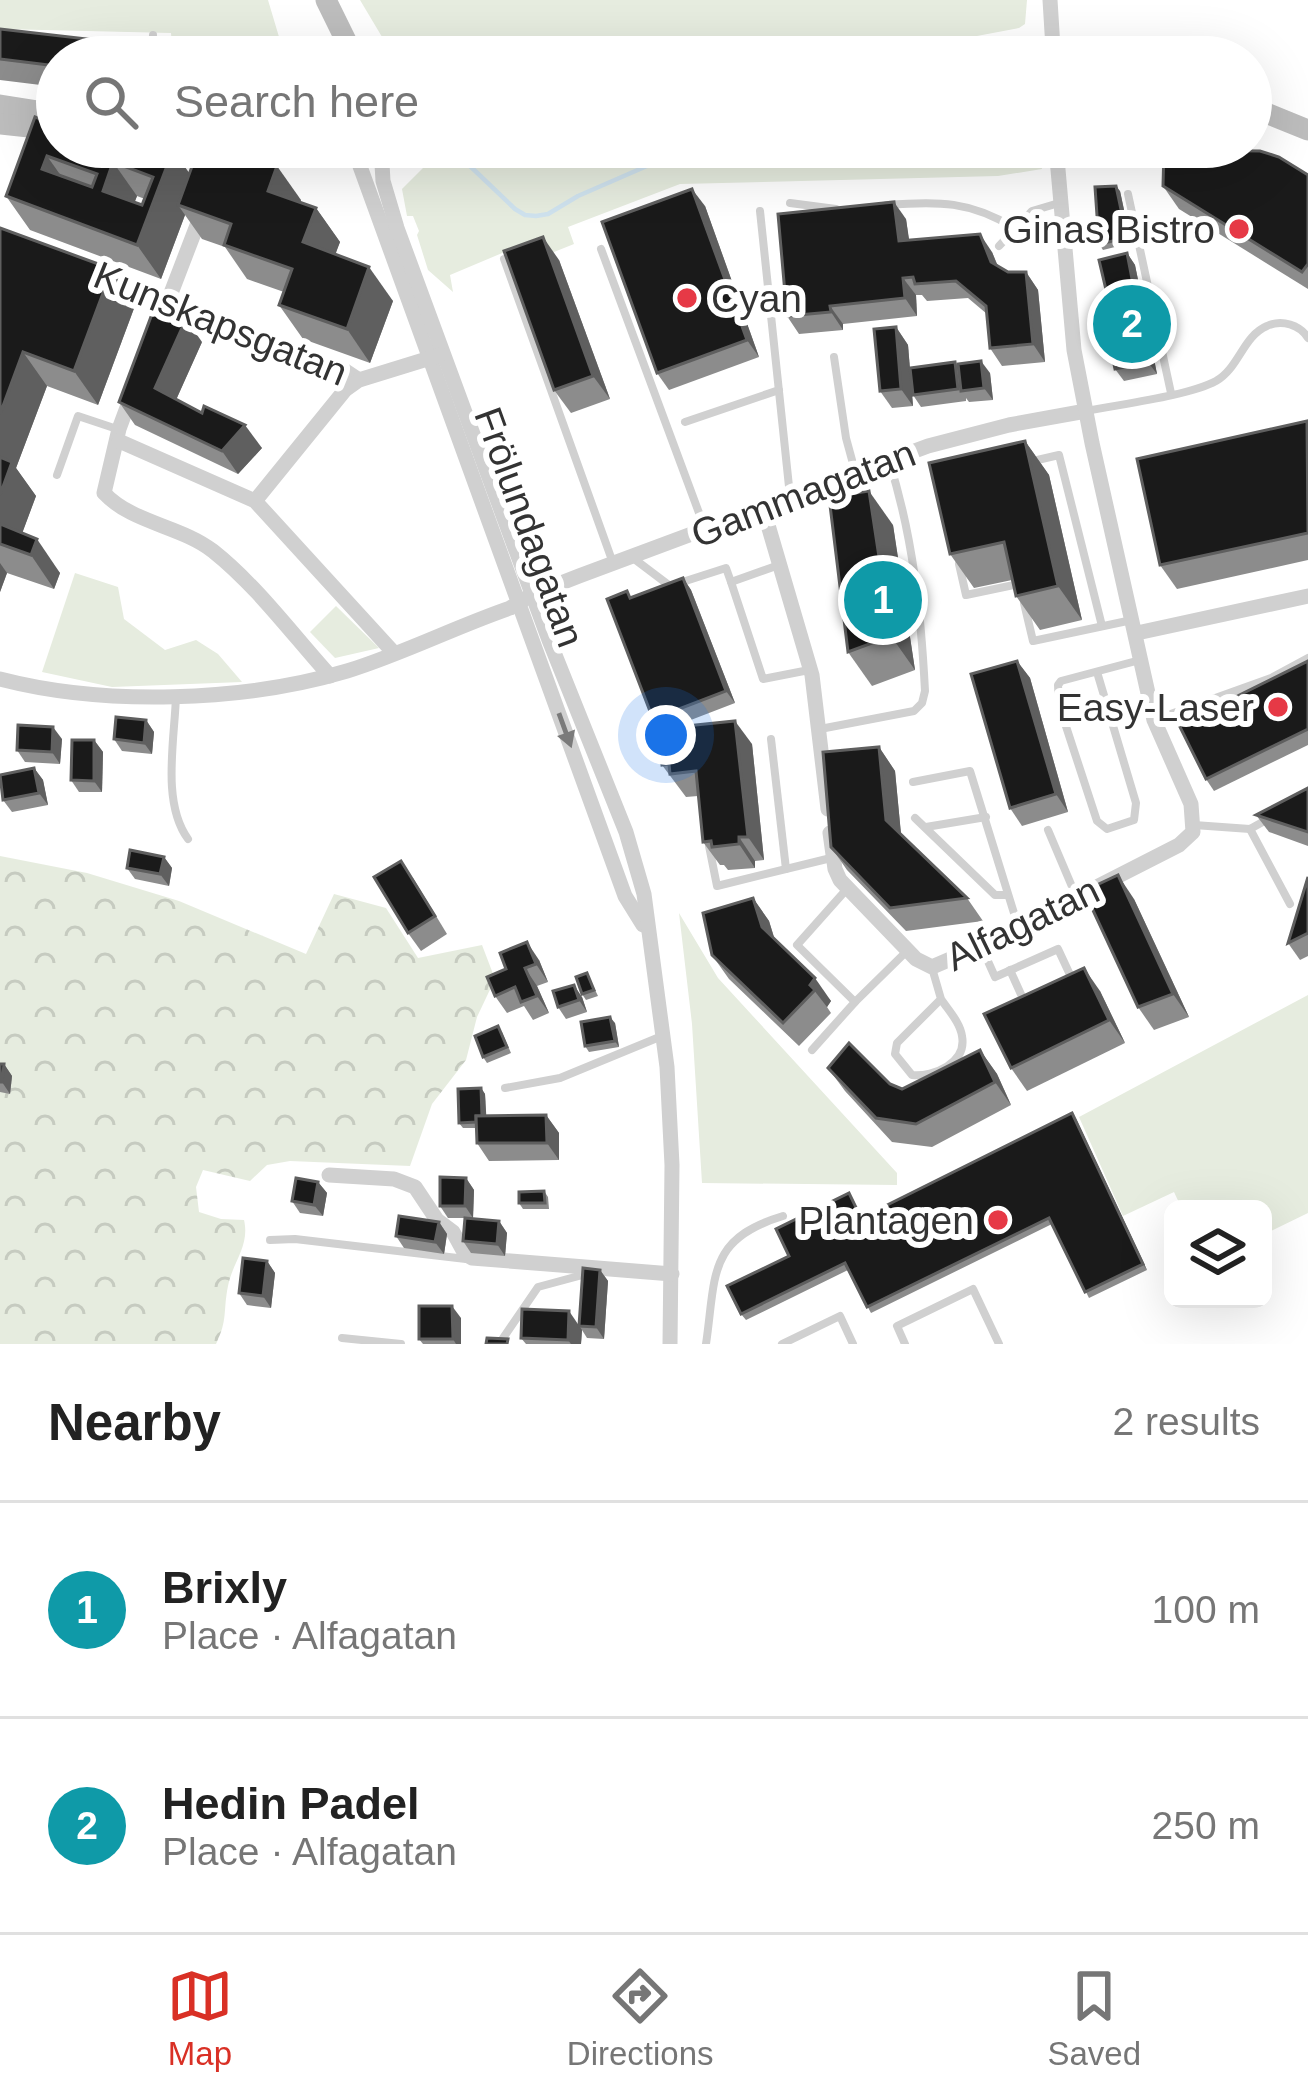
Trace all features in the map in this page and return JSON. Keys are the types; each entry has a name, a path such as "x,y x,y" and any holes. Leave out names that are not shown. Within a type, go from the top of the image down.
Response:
{"main road":[{"path":"326,0 344,36"},
{"path":"1272,100 1308,114"},
{"path":"0,105 36,116"},
{"path":"1272,115 1308,130"},
{"path":"0,124 36,123"}],"street":[{"path":"1050,0 1059,36"},
{"name":"Frölundagatan","path":"361,168 526,599 626,832 644,894 645,929 665,1034 670,1344"},
{"name":"Frölundagatan","path":"384,168 389,204 436,356"},
{"path":"1058,168 1075,350 1086,411 1154,721 1191,803 1194,825"},
{"path":"152,343 209,193"},
{"name":"Kunskapsgatan","path":"89,271 344,370 359,380 436,356"},
{"path":"255,501 345,390 359,380"},
{"path":"135,386 104,493 208,547 241,576 330,676"},
{"name":"Gammagatan","path":"1,679 67,694 118,698 264,688 330,676 889,460 933,445 1086,411"},
{"path":"119,435 255,501 394,653"},
{"name":"Alfagatan","path":"764,508 810,670 835,869 848,889 908,950 932,967 981,946 1179,845 1194,825"},
{"path":"1135,626 1308,596"},
{"path":"329,1175 394,1179 415,1186 437,1220 453,1232 472,1258 672,1274"}],"lane":[{"path":"0,115 36,119"},
{"path":"1128,194 1171,393"},
{"path":"790,203 845,209"},
{"path":"882,206 951,203 985,210 1014,229"},
{"path":"999,246 1032,212 1062,203"},
{"path":"760,211 790,497"},
{"path":"601,250 705,530"},
{"path":"504,259 614,564"},
{"path":"1086,411 1219,380 1255,334 1269,324 1285,322 1304,330 1308,338"},
{"path":"834,357 855,472"},
{"path":"685,422 778,390"},
{"path":"57,475 78,416 119,435"},
{"path":"933,445 937,463"},
{"path":"1020,464 1059,455 1102,626"},
{"path":"820,729 914,711 925,692 921,616 907,522 889,460"},
{"path":"956,549 965,595 1020,584 1033,641 1102,626 1135,626"},
{"path":"632,557 670,586 726,568 763,680 810,670"},
{"path":"730,582 780,564"},
{"path":"1154,721 1271,678 1308,658"},
{"path":"1097,672 1136,803 1134,820 1114,829 1100,827 1097,821 1057,692 1061,682 1142,659"},
{"path":"0,698 1,679"},
{"path":"176,695 174,806 178,826 188,839"},
{"path":"771,739 786,869"},
{"path":"913,782 970,771 1018,927"},
{"path":"1194,825 1250,829 1288,809"},
{"path":"924,827 986,817"},
{"path":"915,818 995,896 1006,895"},
{"path":"1250,829 1290,904"},
{"path":"1048,830 1076,898"},
{"path":"708,841 717,886 833,858"},
{"path":"848,889 797,945 855,1002"},
{"path":"981,946 995,977 1058,949 1074,984 1058,991"},
{"path":"812,1050 908,950"},
{"path":"932,967 940,1000 963,1037 962,1048 936,1074 912,1075 895,1054 897,1043 940,1000"},
{"path":"1010,970 1026,1006 1042,998"},
{"path":"505,1088 560,1078 665,1034"},
{"path":"706,1344 724,1250 740,1235 783,1216"},
{"path":"270,1240 472,1258"},
{"path":"500,1344 538,1287 603,1270"},
{"path":"905,1344 897,1326 973,1289 999,1344"},
{"path":"782,1344 840,1316 853,1344"},
{"path":"342,1338 401,1344"}],"green space":[{"path":"0,0 268,0 279,36 171,36 0,29"},
{"path":"360,0 1027,0 1025,24 977,36 381,36"},
{"path":"423,168 1042,169 998,176 680,184 568,227 574,244 514,268 507,251 450,275 453,292 428,270 402,189"},
{"path":"75,573 118,587 124,619 165,650 196,640 218,654 242,682 112,687 42,672"},
{"path":"336,606 379,648 335,658 310,632"},
{"path":"0,856 87,873 179,901 306,954 334,894 386,908 418,958 482,945 495,979 477,1017 466,1060 432,1104 410,1166 290,1161 267,1165 250,1181 203,1170 196,1187 199,1212 244,1220 245,1229 216,1344 0,1344"},
{"path":"679,913 718,978 897,1173 897,1185 702,1183"},
{"path":"1308,995 1308,1213 1272,1231 1272,1200 1178,1200 1174,1192 1123,1216 1079,1117"}],"building":[{"path":"0,29 61,36 36,36 36,63 0,59"},
{"path":"35,117 36,168 92,187 97,174 80,168 111,168 103,191 142,205 153,177 129,168 166,168 137,245 6,196"},
{"path":"1272,155 1279,157 1308,175 1308,264 1302,272 1163,186 1164,168 1272,168"},
{"path":"191,168 276,168 268,191 316,208 303,242 369,267 347,329 279,305 292,269 224,245 231,224 178,205"},
{"path":"1116,186 1127,238 1099,244 1095,187"},
{"name":"Cyan","path":"692,189 747,340 657,373 602,222"},
{"path":"894,202 899,241 980,234 991,262 1008,272 1026,272 1033,344 990,348 986,306 956,281 915,284 913,277 903,278 905,298 787,316 778,214"},
{"path":"0,228 112,269 74,371 23,352 0,414"},
{"path":"543,237 593,376 554,390 504,251"},
{"path":"1127,253 1148,362 1115,369 1103,313 1111,311 1099,260"},
{"path":"155,306 186,319 155,388 202,413 204,406 245,425 222,451 119,402"},
{"path":"896,327 901,389 880,391 874,329"},
{"path":"981,361 984,388 961,391 958,364"},
{"path":"955,362 958,389 913,395 910,368"},
{"path":"1307,421 1308,533 1160,565 1137,459"},
{"path":"1025,441 1058,586 1016,596 1004,542 950,554 929,463"},
{"path":"0,457 12,462 0,495"},
{"path":"869,491 891,636 848,652 829,497"},
{"path":"0,524 37,539 31,555 0,544"},
{"path":"683,578 726,691 653,719 607,599 627,591 630,598"},
{"path":"1017,661 1056,794 1010,808 971,674"},
{"name":"Easy-Laser","path":"1308,661 1308,729 1206,779 1179,725"},
{"path":"116,717 146,720 144,743 114,739"},
{"path":"735,721 748,837 739,837 739,844 712,847 711,841 703,842 696,771 670,774 669,764 662,765 659,737 666,736 666,728"},
{"path":"18,725 53,727 52,752 17,750"},
{"path":"72,740 94,740 94,781 71,780"},
{"path":"879,747 886,820 967,898 890,908 831,847 823,752"},
{"path":"34,768 39,793 3,800 0,775"},
{"path":"1308,788 1308,832 1256,815"},
{"path":"130,850 164,857 160,874 127,868"},
{"path":"401,861 435,916 408,933 374,877"},
{"path":"1118,875 1173,994 1138,1007 1084,891"},
{"path":"1308,877 1308,933 1288,943"},
{"path":"753,898 762,927 815,978 810,985 815,990 783,1023 712,955 703,913"},
{"path":"527,942 536,964 525,968 537,996 521,1002 515,987 495,996 487,977 506,969 500,953"},
{"path":"1084,968 1109,1020 1011,1068 984,1014"},
{"path":"587,973 594,990 582,994 576,977"},
{"path":"574,985 579,1000 558,1007 553,991"},
{"path":"610,1017 615,1041 585,1046 581,1022"},
{"path":"498,1026 507,1047 483,1057 475,1036"},
{"path":"849,1043 890,1084 902,1089 980,1050 995,1082 916,1124 876,1118 828,1068"},
{"path":"481,1088 482,1116 476,1116 476,1122 459,1123 458,1089"},
{"name":"Plantagen","path":"1072,1113 1143,1264 1085,1292 1049,1218 867,1307 845,1263 741,1314 727,1286 789,1256 776,1229 849,1193 861,1218"},
{"path":"546,1115 547,1143 477,1143 476,1116"},
{"path":"440,1177 466,1178 465,1206 440,1206"},
{"path":"296,1178 318,1182 314,1205 292,1201"},
{"path":"544,1191 545,1203 519,1203 519,1192"},
{"path":"399,1216 439,1222 435,1242 396,1236"},
{"path":"465,1218 499,1221 497,1244 463,1241"},
{"path":"243,1258 267,1261 263,1296 239,1293"},
{"path":"583,1268 600,1270 596,1327 579,1326"},
{"path":"419,1306 452,1306 453,1339 419,1339"},
{"path":"522,1309 569,1311 568,1340 521,1338"},
{"path":"487,1338 508,1339 507,1344 486,1344"}],"waterway":[{"path":"472,168 515,209 536,216 642,168"}],"place":[{"name":"Ginas Bistro","path":"1239,229"},
{"name":"Cyan","path":"687,298"},
{"name":"Hedin Padel","path":"1132,324"},
{"name":"Brixly","path":"883,600"},
{"name":"Easy-Laser","path":"1278,707"},
{"name":"Plantagen","path":"998,1220"}]}
